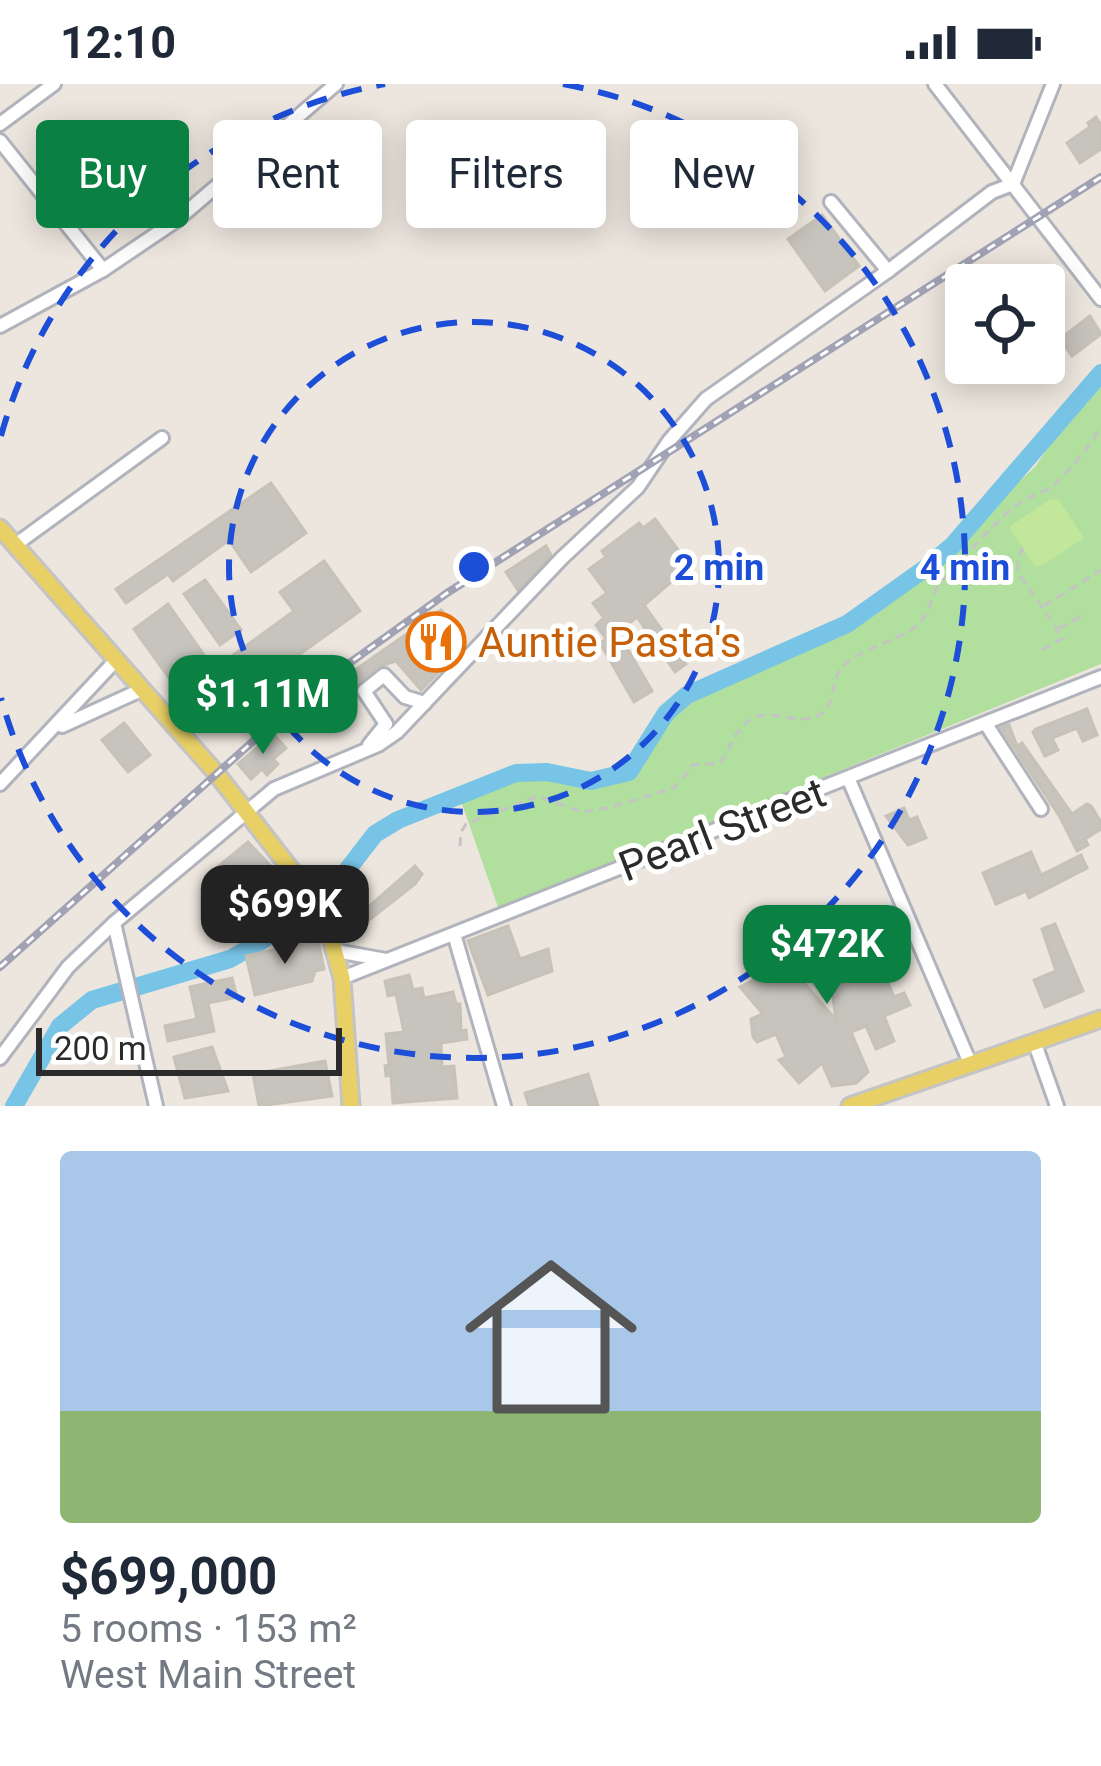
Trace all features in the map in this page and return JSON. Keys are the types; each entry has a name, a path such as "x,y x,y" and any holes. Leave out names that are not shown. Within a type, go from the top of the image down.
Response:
{"main road":[{"path":"0,528 143,688 305,886 328,928 342,978 351,1106"},
{"path":"850,1106 1101,1018"}],"street":[{"path":"0,124 54,84"},
{"path":"0,326 103,270 177,220 336,84"},
{"path":"935,84 1101,298"},
{"path":"0,1058 68,967 245,809 294,778 364,752 397,732 562,558 638,488 694,410 992,192 1013,184 1053,84"},
{"path":"0,141 103,270"},
{"path":"831,202 888,271"},
{"path":"15,544 162,438"},
{"path":"0,784 117,659"},
{"path":"364,752 386,724 364,691 384,675 406,697 425,703"},
{"name":"Pearl Street","path":"342,978 1101,677"},
{"path":"55,730 143,688"},
{"path":"986,724 1041,809"},
{"path":"849,780 970,1063"},
{"path":"114,922 156,1106"},
{"path":"454,934 504,1106"},
{"path":"336,951 387,960"},
{"path":"1034,1041 1057,1106"}],"path":[{"path":"460,846 466,824 527,797 543,796 581,812 608,808 674,788 693,765 720,763 734,737 754,717 775,713 798,720 818,716 828,709 838,671 877,643 914,628 929,612 941,580 1013,508 1058,481 1101,426"},
{"path":"1023,548 1016,569 1063,638 1044,653"},
{"path":"1043,607 1101,570"},
{"path":"1057,629 1086,614"}],"green space":[{"path":"1101,380 1101,664 499,910 461,801 518,775 547,774 590,784 631,774 668,716 689,700 850,629 957,547 983,514 1035,467 1079,401"},
{"path":"1051,499 1059,500 1084,538 1035,566 1009,527"}],"building":[{"path":"1096,117 1101,125 1101,149 1080,163 1067,143"},
{"path":"822,215 859,266 825,291 788,239"},
{"path":"1090,316 1101,334 1072,356 1065,335"},
{"path":"271,483 306,533 251,572 229,540 173,581 168,574 126,603 116,589"},
{"path":"655,519 690,566 644,605 686,664 675,672 637,617 627,625 624,622 612,631 652,691 634,702 600,643 606,639 596,625 604,618 593,603 607,593 589,569 606,557 602,551 639,523 643,528"},
{"path":"546,546 551,555 518,590 506,572"},
{"path":"324,561 360,611 202,724 134,629 168,604 214,669 294,611 280,592"},
{"path":"205,580 241,630 220,645 184,594"},
{"path":"441,610 456,626 447,634 461,649 421,690 396,661 377,667 345,697 335,684"},
{"path":"1087,709 1097,735 1083,741 1077,728 1052,738 1058,750 1045,756 1033,732"},
{"path":"124,723 150,755 128,772 102,740"},
{"path":"1009,725 1017,746 1022,743 1072,814 1091,806 1101,829 1085,839 1088,845 1077,851 1001,728"},
{"path":"273,734 286,748 273,759 278,764 267,775 262,769 251,779 238,764"},
{"path":"904,808 909,820 917,817 926,838 908,845 886,816"},
{"path":"248,842 282,878 238,919 209,882 213,879 209,874"},
{"path":"1031,852 1041,875 1081,855 1087,868 1029,898 1026,891 996,904 983,873"},
{"path":"415,866 422,874 415,884 364,924 357,917"},
{"path":"878,921 889,944 874,950 894,997 904,993 910,1005 884,1016 894,1041 876,1049 866,1026 851,1032 868,1072 856,1083 832,1086 822,1063 799,1083 779,1060 786,1057 776,1034 757,1042 753,1037 751,1019 763,1014 740,987 754,980 750,969 781,956 836,1020 829,968 812,975 803,953"},
{"path":"1055,924 1083,991 1045,1007 1034,980 1056,971 1042,929"},
{"path":"508,926 520,959 548,949 552,971 488,995 468,941"},
{"path":"318,940 324,969 315,971 312,981 255,995 246,956"},
{"path":"409,975 413,990 422,988 424,998 453,992 460,1004 461,1031 466,1030 467,1039 441,1043 442,1067 454,1066 457,1098 393,1103 391,1075 386,1076 386,1034 404,1032 396,994 388,996 385,981"},
{"path":"232,978 237,997 208,1003 214,1031 168,1041 165,1026 197,1019 190,987"},
{"path":"212,1047 228,1091 185,1098 174,1057"},
{"path":"325,1061 332,1096 259,1106 253,1074"},
{"path":"588,1074 598,1106 529,1106 525,1093"}],"waterway":[{"path":"14,1106 60,1026 92,1000 230,959 260,942 334,887 375,834 398,820 516,773 547,772 591,781 629,772 666,713 687,695 847,624 952,546 1101,373"}],"railway":[{"path":"0,967 305,695 447,593 1101,177"}],"place":[{"name":"Auntie Pasta's","path":"436,642"}]}
